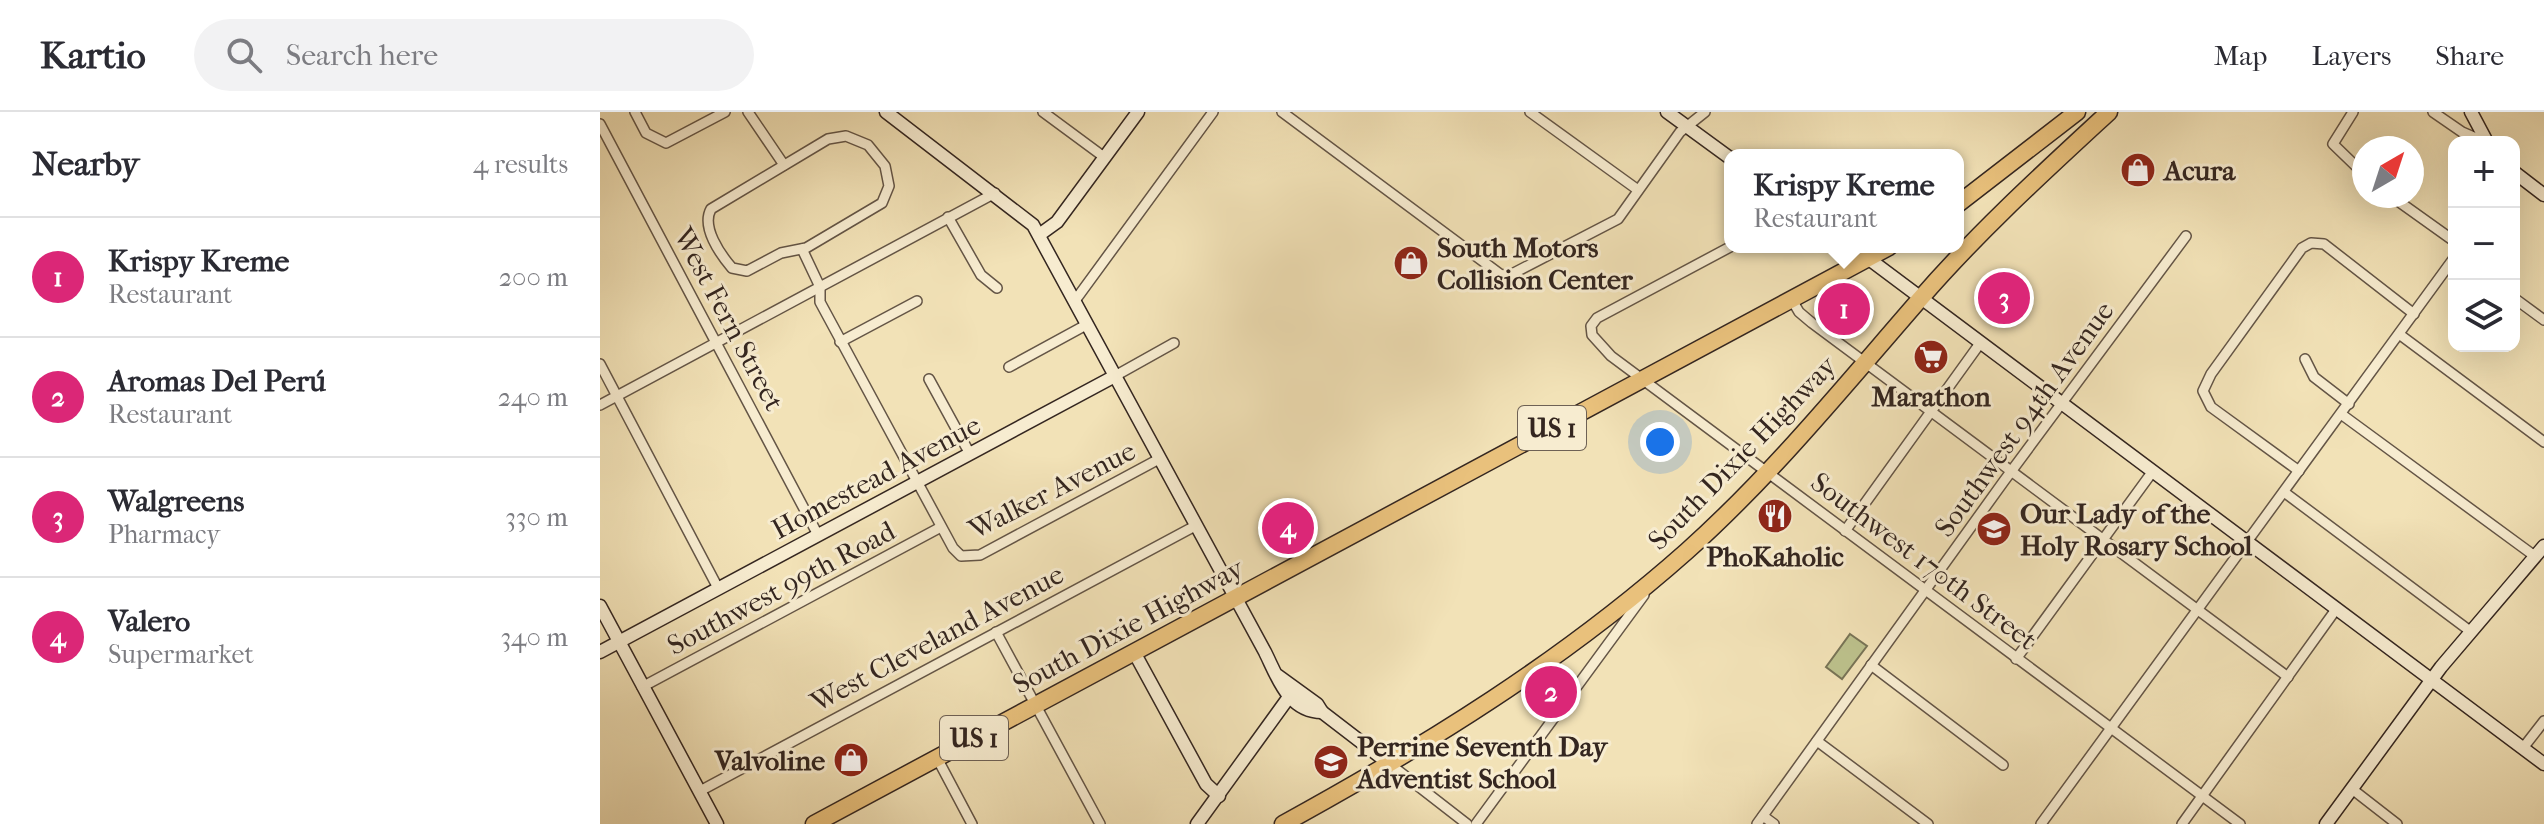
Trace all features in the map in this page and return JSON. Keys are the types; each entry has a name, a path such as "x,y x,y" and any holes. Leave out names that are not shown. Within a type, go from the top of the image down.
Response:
{"highway":[{"path":"1964,200 2077,112"},
{"name":"South Dixie Highway","path":"1283,824 1391,765 1492,703 1583,637 1657,576 1768,472 1921,297 2050,166 2109,112"},
{"path":"2035,147 2050,166"},
{"name":"South Dixie Highway","path":"814,824 841,817 937,758 1879,253"}],"street":[{"path":"635,112 646,133 666,143 725,112"},
{"path":"748,112 784,165"},
{"path":"886,112 995,193 1028,220 1039,235 1277,675 1280,687 1292,692 1307,709 1322,712 1467,824"},
{"path":"1043,112 1104,157"},
{"path":"1039,235 1057,222 1138,112"},
{"path":"1074,302 1213,112"},
{"path":"1282,112 1503,276 1516,275 1610,225 1622,215 1687,127 1705,112"},
{"path":"1530,112 1638,190"},
{"path":"1667,112 1724,154"},
{"path":"2352,163 2334,147 2334,140 2353,112"},
{"path":"2433,112 2472,136"},
{"path":"2471,112 2483,136"},
{"name":"West Fern Street","path":"600,124 818,535"},
{"path":"846,136 873,149 887,172 888,192 882,203 802,249 781,253 747,271 735,269 722,256 708,224 708,213 717,203 784,165 828,139 846,136"},
{"path":"2520,178 2544,195"},
{"path":"600,405 995,193"},
{"path":"2408,208 2448,237"},
{"path":"948,217 981,275 997,288"},
{"name":"Southwest 94th Avenue","path":"1760,820 2186,236"},
{"path":"2299,471 2211,407 2204,398 2204,387 2302,248 2315,243 2326,246 2414,314"},
{"path":"802,249 820,287 820,302 941,527"},
{"name":"Southwest 170th Street","path":"1724,250 1601,316 1591,326 1592,335 1611,356 2240,824"},
{"path":"1861,253 2544,764"},
{"path":"2041,824 2448,266"},
{"path":"1792,300 1804,318 2288,677"},
{"path":"840,342 917,301"},
{"path":"2520,302 2544,320"},
{"path":"1009,367 1086,325"},
{"path":"2399,334 2544,442"},
{"path":"1845,531 1981,342"},
{"name":"Homestead Avenue","path":"600,652 1174,343"},
{"path":"2305,359 2314,377 2349,404"},
{"path":"600,364 718,588"},
{"path":"929,379 970,454"},
{"path":"2341,414 2536,557"},
{"name":"Walker Avenue","path":"941,527 953,548 964,558 980,555 1159,459"},
{"path":"2016,659 2153,471"},
{"path":"2284,492 2470,631"},
{"name":"West Cleveland Avenue","path":"700,791 1195,526"},
{"name":"Southwest 99th Road","path":"642,687 941,527"},
{"path":"2326,824 2432,679 2544,546"},
{"path":"1476,824 1657,576"},
{"path":"600,606 717,824"},
{"path":"2182,824 2337,608"},
{"path":"996,632 1100,824"},
{"path":"1583,637 1596,644 1594,662"},
{"path":"1134,652 1206,784 1219,796"},
{"path":"1871,665 2003,765"},
{"path":"1197,824 1292,692"},
{"path":"2523,748 2544,721"},
{"path":"1817,741 1928,824"},
{"path":"937,758 972,824"},
{"path":"2352,789 2397,824"},
{"path":"1760,820 1774,824"}],"green space":[{"path":"1850,634 1867,646 1842,679 1826,667"}],"place":[{"name":"Acura","path":"2138,170"},
{"name":"South Motors Collision Center","path":"1411,263"},
{"name":"Walgreens","path":"2004,298"},
{"name":"Krispy Kreme","path":"1844,309"},
{"name":"Marathon","path":"1931,357"},
{"name":"PhoKaholic","path":"1775,516"},
{"name":"Valero","path":"1288,528"},
{"name":"Our Lady of the Holy Rosary School","path":"1994,529"},
{"name":"Aromas Del Perú","path":"1551,692"},
{"name":"Valvoline","path":"851,760"},
{"name":"Perrine Seventh Day Adventist School","path":"1331,762"}]}
